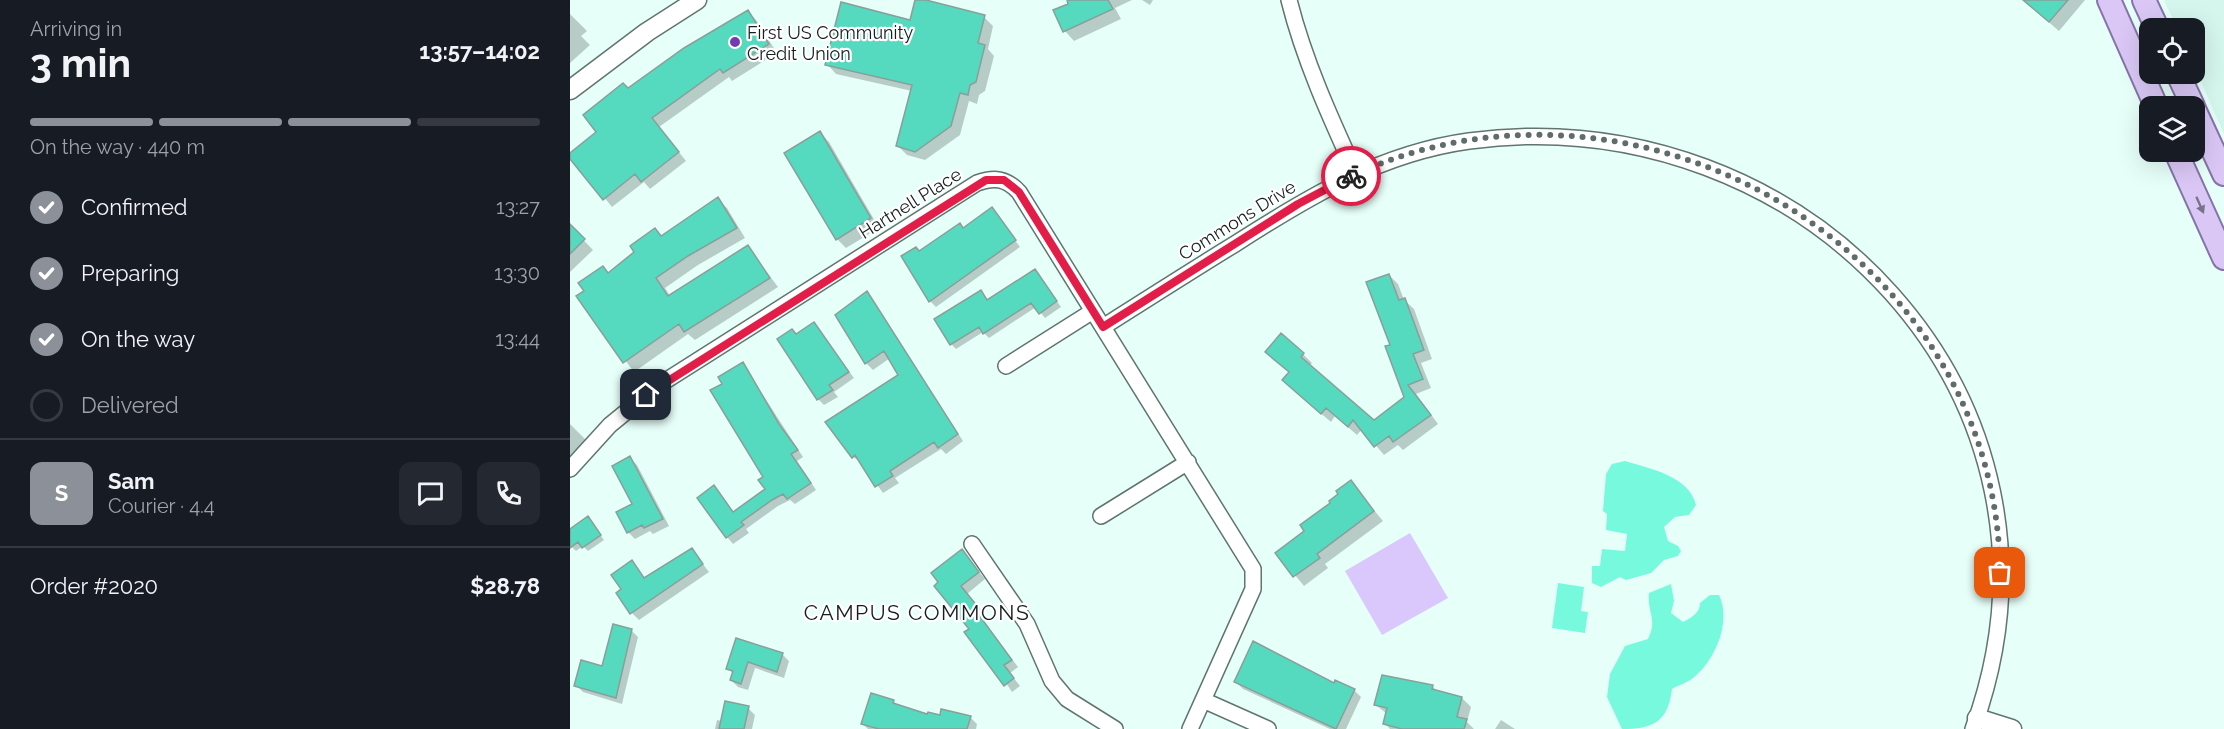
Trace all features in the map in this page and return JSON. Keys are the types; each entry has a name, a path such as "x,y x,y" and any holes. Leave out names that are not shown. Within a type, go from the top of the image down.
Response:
{"main road":[{"path":"2109,0 2152,96"},
{"path":"2144,0 2152,18"},
{"path":"2205,132 2224,174"},
{"path":"2181,162 2224,258"}],"street":[{"path":"570,90 647,32 697,0"},
{"path":"1289,0 1321,94 1356,174"},
{"name":"Commons Drive","path":"1103,327 1298,204 1356,174 1402,157 1466,142 1548,136 1613,141 1693,161 1753,186 1810,220 1861,261 1911,316 1944,366 1969,417 1988,477 2000,551 2000,596 1996,641 1975,723"},
{"name":"Hartnell Place","path":"570,469 610,425 659,385 986,180 1004,180 1019,192 1248,559 1255,580 1253,589 1190,729"},
{"path":"1006,366 1093,311"},
{"path":"1101,516 1188,462"},
{"path":"972,544 1027,624 1052,681 1067,699 1094,724 1115,729"},
{"path":"1203,700 1268,729"},
{"path":"1975,723 2012,729"}],"shaded area":[{"path":"2164,0 2224,0 2224,134 2202,84 2205,84 2205,18 2172,18"},
{"path":"1625,461 1677,480 1686,487 1696,505 1689,515 1675,517 1664,527 1668,541 1678,546 1681,551 1678,556 1664,560 1651,573 1626,580 1620,577 1601,587 1592,583 1592,566 1600,566 1602,549 1625,551 1627,534 1606,530 1607,514 1603,511 1606,474 1612,464"},
{"path":"1410,533 1448,598 1382,635 1345,571"},
{"path":"1558,583 1584,587 1581,611 1588,612 1585,633 1552,628"},
{"path":"1671,584 1674,601 1671,613 1683,622 1694,615 1700,603 1710,595 1719,595 1724,617 1719,640 1701,671 1691,680 1672,689 1663,716 1650,725 1622,729 1607,697 1610,674 1625,646 1648,639 1652,626 1649,593"}],"building":[{"path":"915,0 926,0 985,15 978,43 985,45 976,82 970,85 968,95 960,93 951,126 915,152 896,146 912,85 825,65 841,2 910,20"},
{"path":"1067,0 1108,0 1113,9 1063,32 1053,10 1068,4"},
{"path":"2023,0 2068,0 2049,22"},
{"path":"748,10 769,44 723,73 720,69 652,118 679,152 641,182 635,174 603,200 570,159 570,153 596,132 583,115 623,83 628,88 684,48"},
{"path":"820,131 871,218 836,240 784,153"},
{"path":"718,197 737,228 688,256 656,278 668,296 748,245 770,278 684,332 679,324 623,363 576,296 584,291 578,283 603,266 608,273 634,252 630,246 655,228 661,236"},
{"path":"992,207 1016,240 929,302 901,256 916,247 919,251 960,223 963,228"},
{"path":"570,224 585,239 570,254"},
{"path":"1035,269 1057,301 1039,314 1031,303 983,334 979,327 950,345 934,319 981,290 987,300"},
{"path":"1389,274 1399,300 1405,298 1424,350 1413,354 1423,379 1408,385 1431,415 1393,442 1389,436 1374,447 1353,420 1348,427 1326,408 1321,414 1282,380 1289,372 1265,352 1281,333 1304,353 1301,357 1374,420 1404,397 1385,346 1390,345 1366,282"},
{"path":"867,291 958,434 938,448 934,442 890,471 893,476 875,487 855,455 852,458 825,422 898,375 884,351 865,364 835,315"},
{"path":"814,322 849,372 829,385 833,390 817,400 777,339 792,329 796,334"},
{"path":"743,362 779,424 798,450 791,454 811,483 787,499 783,494 772,500 741,522 744,525 726,538 697,498 714,485 733,512 765,489 758,480 763,477 710,390 722,384 718,377"},
{"path":"630,456 663,519 644,528 642,525 627,533 616,512 632,504 612,466"},
{"path":"1351,480 1374,511 1317,554 1320,558 1293,577 1275,553 1304,531 1300,525 1330,503 1329,501 1338,494 1336,491"},
{"path":"588,516 601,535 582,548 578,542 570,548 570,529"},
{"path":"692,548 703,564 630,614 616,593 621,589 611,575 632,560 644,578"},
{"path":"962,549 979,572 961,586 982,612 979,615 1012,660 1004,665 1014,678 1004,686 964,632 969,629 934,586 938,582 931,573"},
{"path":"613,624 632,629 616,698 574,686 581,660 602,666"},
{"path":"736,638 783,653 777,672 748,662 741,684 730,680 733,671 726,669"},
{"path":"1253,641 1334,683 1335,680 1355,689 1336,729 1234,682"},
{"path":"1382,675 1433,685 1432,689 1462,697 1457,717 1467,719 1464,729 1402,729 1383,724 1387,708 1374,705"},
{"path":"871,693 927,714 928,712 940,715 941,709 971,716 967,729 879,729 861,724"},
{"path":"725,701 749,706 744,729 719,729"}],"way so far":[{"path":"1351,176 1402,157 1466,142 1515,136 1581,137 1661,151 1693,161 1753,186 1782,202 1810,220 1861,261 1911,316 1944,366 1964,406 1988,477 2000,551 2000,573"}],"place":[{"name":"First US Community Credit Union","path":"735,42"}],"district":[{"name":"CAMPUS COMMONS","path":"917,612"}],"route":[{"path":"646,395 958,195 986,180 993,178 1004,180 1019,192 1103,327 1298,204 1351,176"}]}
